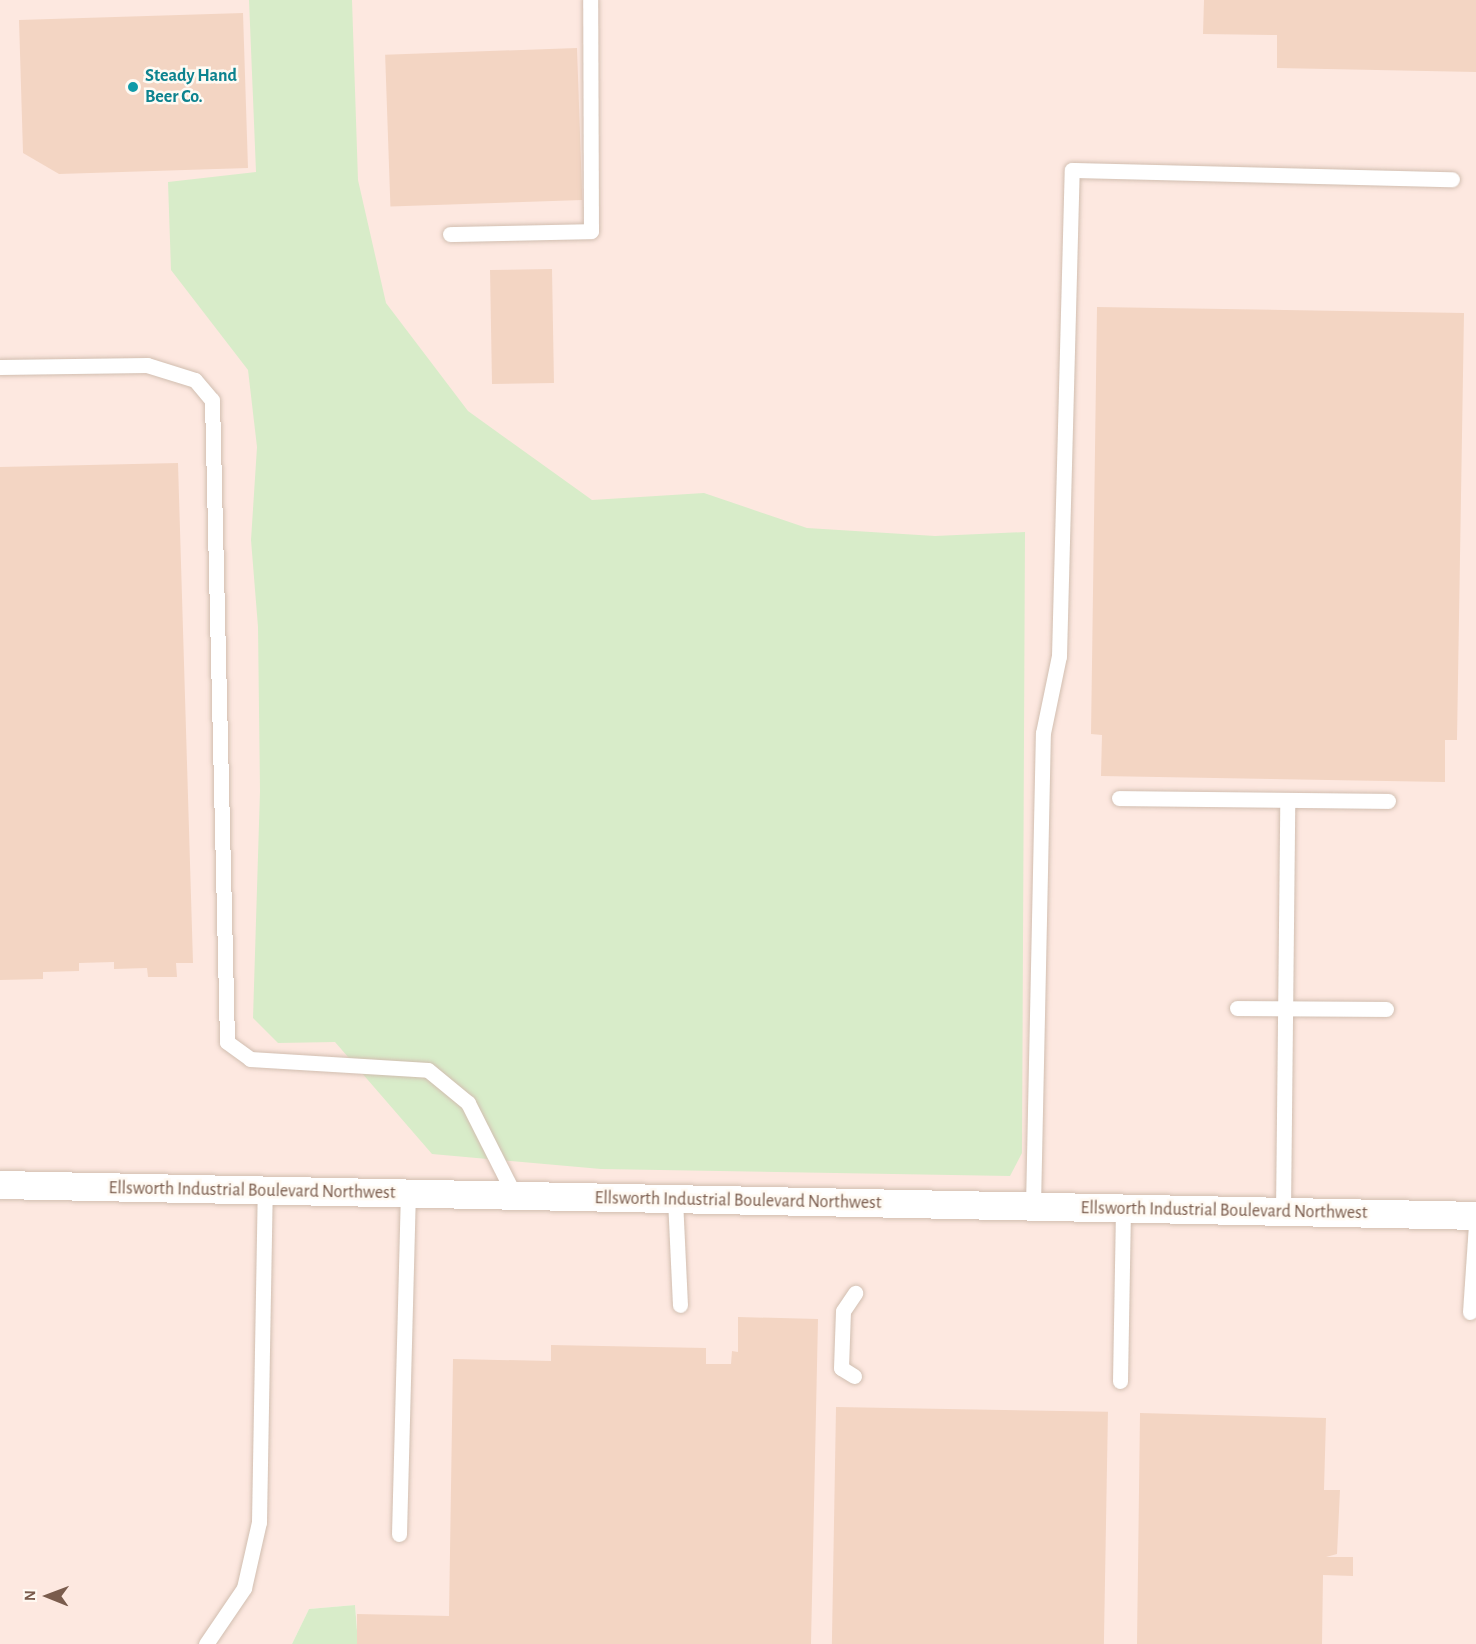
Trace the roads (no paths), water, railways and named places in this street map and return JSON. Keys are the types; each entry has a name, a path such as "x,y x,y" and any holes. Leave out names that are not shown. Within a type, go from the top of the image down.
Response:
{"street":[{"name":"Ellsworth Industrial Boulevard Northwest","path":"0,1185 1476,1216"}],"lane":[{"path":"450,234 591,231 590,0"},
{"path":"1033,1206 1043,733 1059,656 1072,170 1452,179"},
{"path":"0,367 147,365 195,380 212,400 227,1042 250,1059 428,1070 468,1103 515,1196"},
{"path":"1119,798 1388,801"},
{"path":"1283,1212 1287,801"},
{"path":"1237,1008 1386,1009"},
{"path":"206,1644 244,1588 259,1522 264,1191"},
{"path":"399,1534 408,1194"},
{"path":"675,1199 680,1305"},
{"path":"1120,1381 1123,1209"},
{"path":"1470,1312 1476,1223"},
{"path":"854,1376 841,1368 843,1311 855,1293"}],"place":[{"name":"Steady Hand Beer Co.","path":"133,87"}]}
